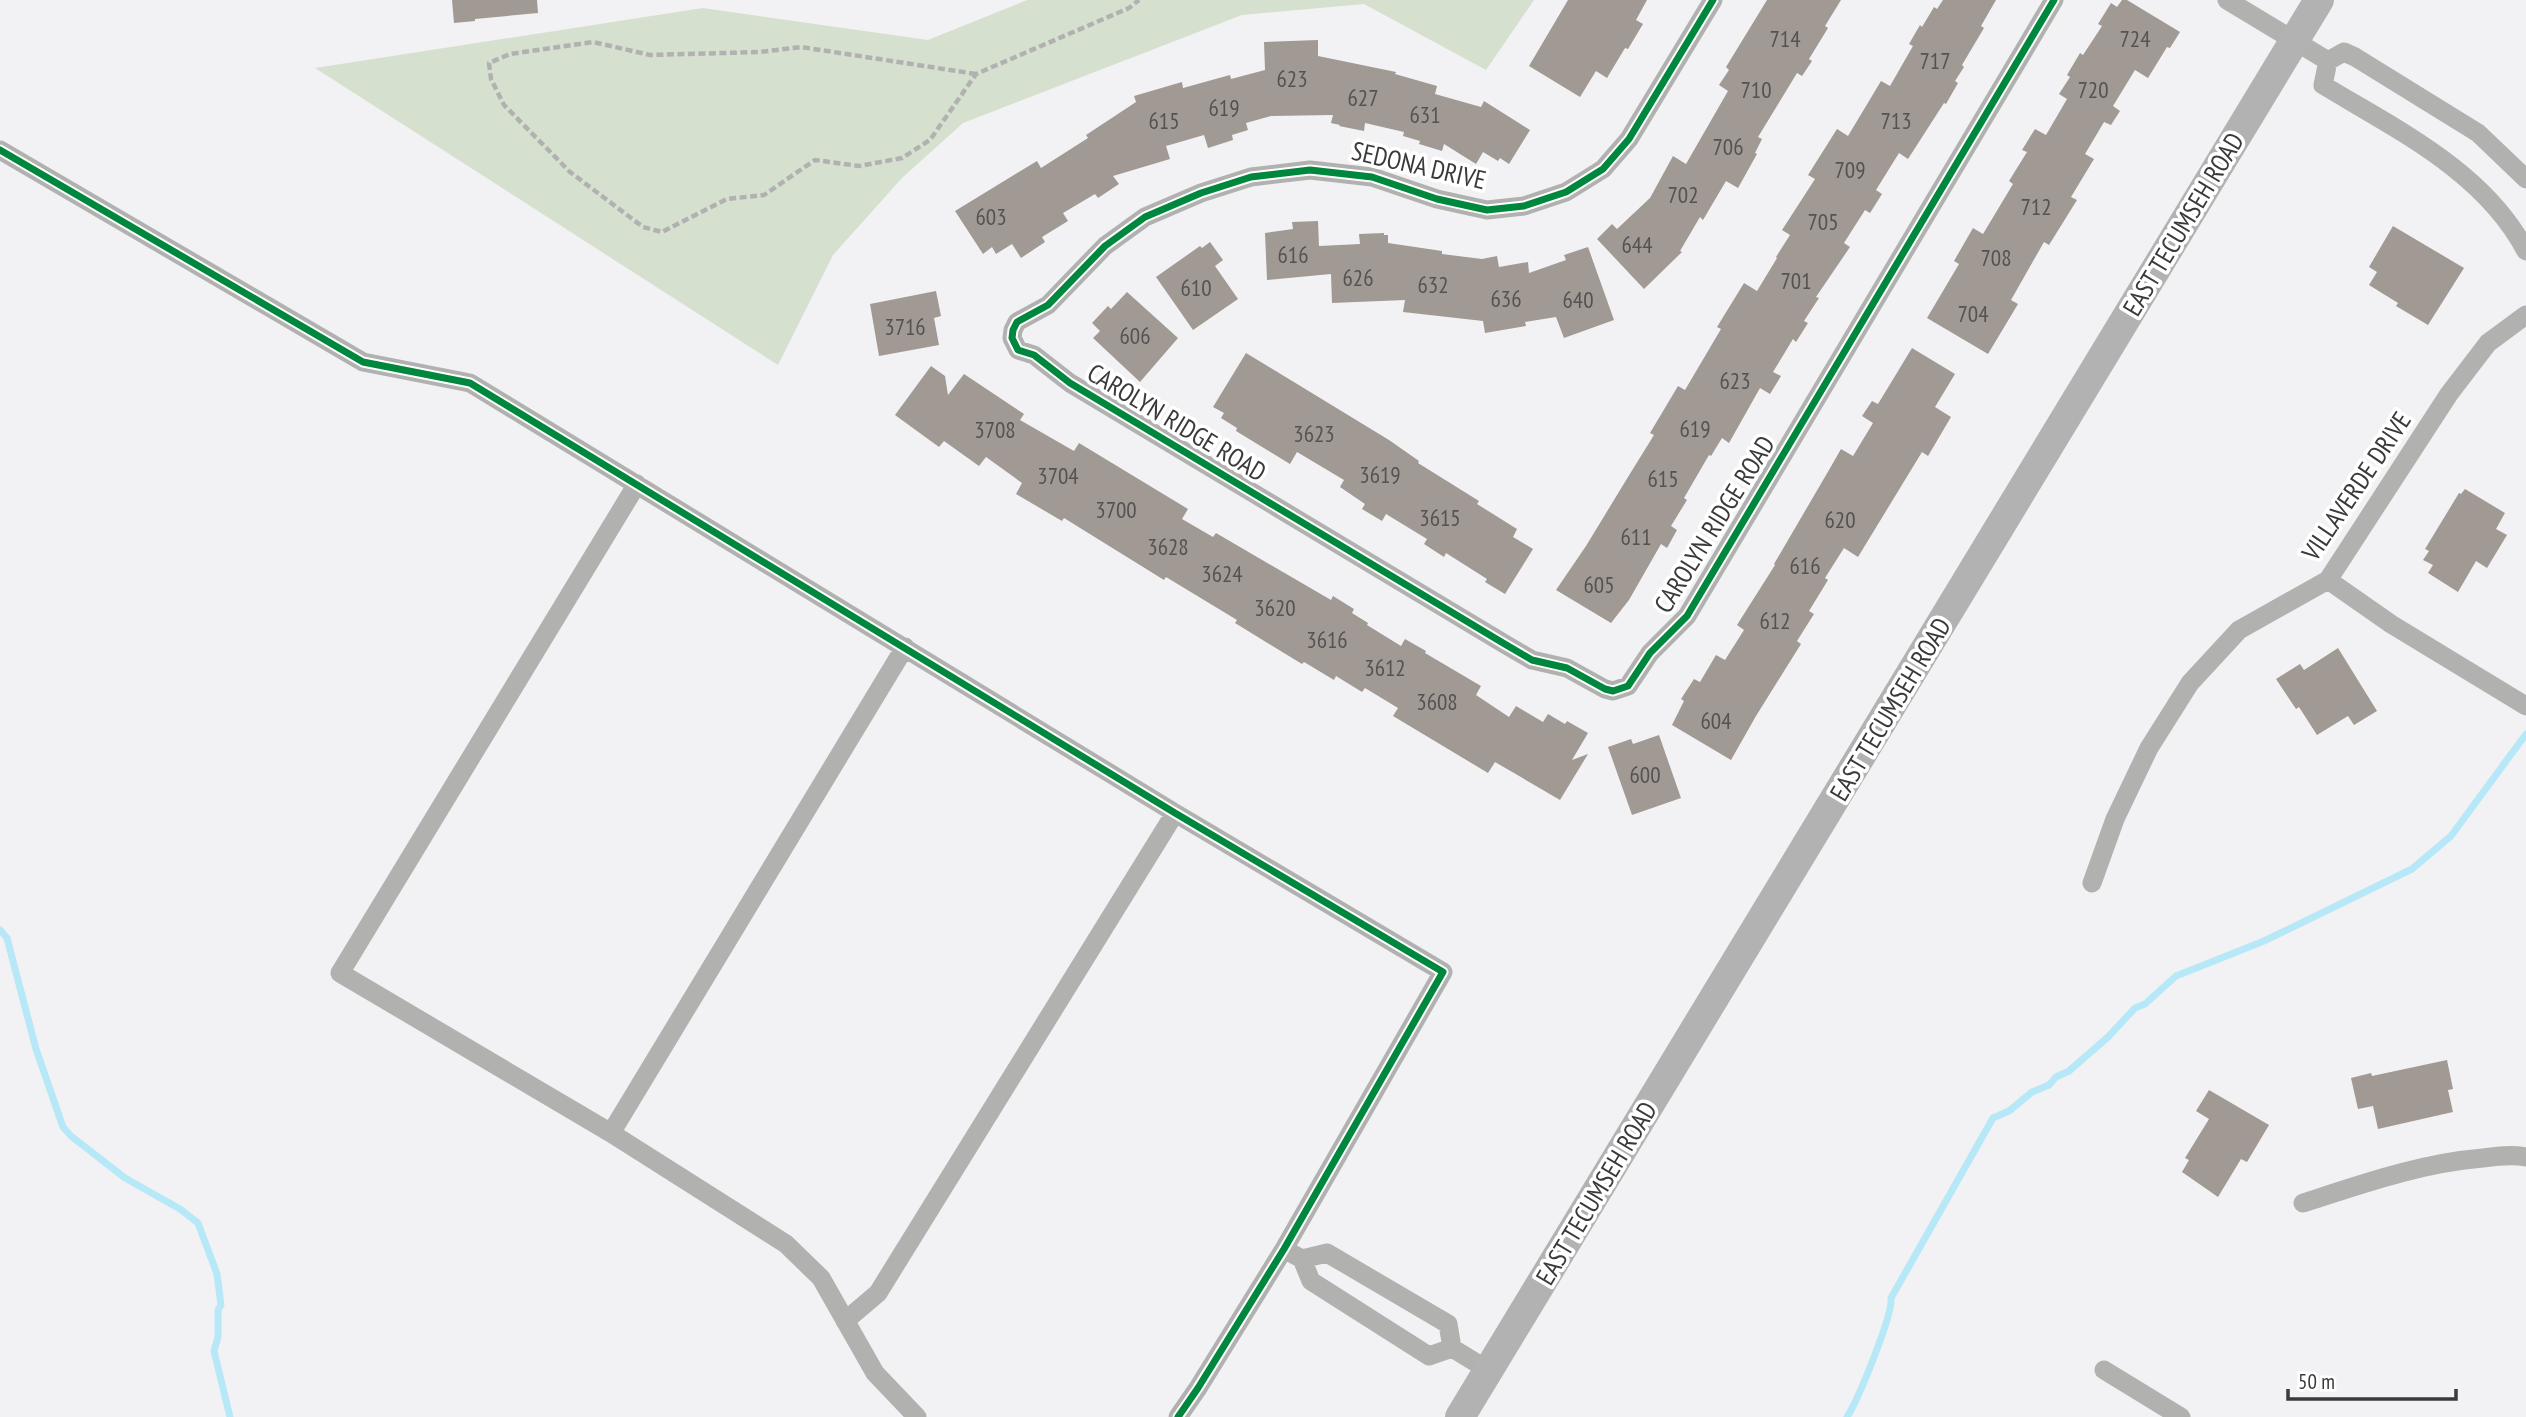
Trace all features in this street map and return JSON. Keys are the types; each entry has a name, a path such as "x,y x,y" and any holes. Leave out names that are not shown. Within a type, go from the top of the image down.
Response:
{"main road":[{"name":"EAST TECUMSEH ROAD","path":"1460,1417 2319,0"}],"street":[{"name":"SEDONA DRIVE","path":"1017,322 1048,305 1105,246 1145,216 1201,193 1251,177 1310,170 1372,177 1437,199 1487,210 1524,206 1566,192 1602,169 1629,139 1713,0"},
{"name":"CAROLYN RIDGE ROAD","path":"1017,322 1012,338 1018,350 1034,355 1070,383 1532,660 1567,668 1605,690 1621,690 1632,681 1650,653 1687,616 2054,0"},
{"path":"2227,0 2328,61"},
{"path":"2526,179 2478,133 2356,57 2344,52 2328,61 2323,85 2444,159 2478,188 2516,231 2526,251"},
{"path":"0,150 363,362 470,383 1175,813 1443,972 1284,1249 1178,1417"},
{"name":"VILLAVERDE DRIVE","path":"2092,883 2115,819 2149,748 2190,683 2239,630 2328,580 2449,394 2488,343 2526,315"},
{"path":"637,484 340,973 611,1133 786,1244 821,1278 875,1373 917,1417"},
{"path":"2328,580 2390,624 2526,706"},
{"path":"611,1133 905,648"},
{"path":"845,1321 878,1293 1175,813"},
{"path":"2303,1203 2401,1172 2467,1159 2516,1154 2526,1157"},
{"path":"1284,1249 1302,1259 1311,1282 1429,1356 1452,1348"},
{"path":"1302,1259 1327,1253 1448,1324 1452,1348 1488,1370"},
{"path":"2104,1370 2181,1417"}],"path":[{"path":"976,74 801,47 760,52 650,55 593,42 510,54 489,63 491,79 504,105 570,172 643,227 662,232 727,199 764,195 815,160 859,166 902,158 930,140 976,74 1129,8 1139,0"}],"green space":[{"path":"1027,0 1534,0 1486,70 1364,4 1242,15 963,123 902,178 833,255 778,365 315,68 703,8 928,40"}],"building":[{"path":"452,0 537,0 538,13 454,23"},
{"path":"1568,0 1647,0 1636,20 1643,24 1628,49 1625,48 1607,78 1596,71 1580,97 1529,66"},
{"path":"1767,0 1841,0 1809,59 1812,61 1802,76 1797,73 1758,137 1762,139 1755,153 1757,154 1738,188 1726,181 1703,220 1700,217 1680,251 1682,252 1644,289 1597,239 1612,224 1617,229 1650,198 1673,156 1686,164 1728,91 1719,85 1729,70 1726,67"},
{"path":"1943,0 1996,0 1981,26 1984,28 1962,65 1964,67 1955,81 1958,83 1946,104 1944,103 1908,159 1899,153 1876,190 1882,194 1870,213 1865,210 1844,243 1850,247 1816,297 1819,298 1804,321 1808,323 1796,342 1793,339 1773,372 1781,376 1770,394 1760,388 1729,443 1722,438 1711,456 1709,455 1671,526 1677,530 1667,548 1661,544 1629,600 1611,623 1556,590 1654,435 1650,433 1678,386 1685,390 1721,329 1717,327 1744,283 1757,291 1790,235 1782,230 1815,179 1808,175 1837,129 1848,136 1881,81 1890,86 1913,46 1909,44 1920,25 1922,27 1934,7 1937,9"},
{"path":"2122,0 2127,0 2180,32 2170,48 2167,47 2148,78 2135,70 2113,106 2120,111 2111,125 2104,122 2085,154 2094,159 2071,197 2077,200 2049,245 2044,242 2011,300 2018,304 1988,354 1927,318 1959,264 1954,261 1973,228 1983,234 2013,184 2009,181 2027,152 2022,150 2035,129 2046,135 2067,99 2059,94 2080,53 2083,55 2102,26 2098,24 2111,3 2117,7"},
{"path":"1318,40 1318,56 1396,72 1395,74 1437,86 1435,94 1481,107 1484,101 1530,130 1509,164 1483,152 1476,164 1444,144 1442,151 1403,136 1404,132 1365,123 1364,131 1339,126 1331,123 1333,115 1271,116 1246,123 1248,130 1232,135 1233,140 1208,148 1204,135 1166,146 1170,159 1113,176 1119,184 1098,198 1095,194 1063,213 1068,221 1042,237 1045,242 1021,258 1012,244 996,254 992,247 983,254 955,211 1037,161 1041,168 1088,138 1086,135 1136,102 1134,96 1182,82 1183,88 1230,75 1231,79 1265,70 1264,42"},
{"path":"1318,221 1319,246 1360,244 1359,234 1384,233 1388,235 1388,243 1442,251 1442,254 1482,259 1497,256 1499,267 1528,262 1529,273 1566,260 1564,255 1588,247 1614,320 1564,338 1556,317 1525,322 1526,326 1485,333 1483,321 1403,312 1405,300 1332,303 1331,274 1267,280 1265,233 1293,229 1292,222"},
{"path":"2393,226 2464,268 2428,325 2396,306 2398,303 2369,285 2377,272 2369,267"},
{"path":"1210,242 1223,260 1215,266 1238,299 1193,330 1156,277"},
{"path":"936,291 941,316 934,318 939,345 879,356 870,304"},
{"path":"1127,292 1178,338 1140,382 1093,338 1100,331 1092,323 1108,306 1111,309"},
{"path":"1912,348 1955,374 1935,407 1951,417 1928,456 1922,452 1858,557 1844,548 1809,611 1814,614 1797,641 1801,644 1731,760 1672,725 1684,701 1681,699 1694,679 1700,682 1716,655 1725,660 1744,630 1737,625 1775,565 1841,449 1853,456 1873,423 1862,416 1872,401 1878,404"},
{"path":"1246,353 1389,440 1419,461 1418,463 1479,501 1477,504 1517,529 1513,537 1533,549 1505,594 1446,553 1444,557 1424,544 1427,539 1386,514 1382,521 1362,509 1365,504 1340,487 1344,480 1297,452 1290,464 1236,431 1237,428 1221,418 1224,413 1213,407"},
{"path":"931,366 945,376 948,395 964,374 1024,414 1020,420 1074,451 1079,443 1188,509 1182,519 1213,537 1216,533 1331,600 1333,596 1354,609 1352,613 1368,623 1367,625 1401,646 1405,639 1426,651 1425,653 1481,686 1476,695 1509,717 1516,706 1543,722 1548,714 1588,733 1572,760 1588,754 1560,800 1495,762 1488,773 1393,716 1398,708 1365,688 1362,692 1336,676 1334,680 1304,662 1302,664 1166,577 1164,580 1064,518 1062,521 1016,494 1022,483 986,457 979,466 944,441 939,447 895,415"},
{"path":"2465,489 2505,513 2496,529 2507,535 2487,568 2476,561 2458,592 2428,573 2433,565 2423,560 2429,551 2425,549 2459,493"},
{"path":"2338,648 2377,711 2354,725 2348,716 2317,735 2276,679 2300,664 2304,670"},
{"path":"1659,735 1681,798 1632,815 1608,747 1631,739 1633,744"},
{"path":"2447,1060 2453,1089 2448,1090 2453,1112 2378,1129 2373,1106 2358,1109 2351,1078"},
{"path":"2209,1090 2269,1125 2247,1162 2241,1159 2218,1197 2182,1172 2189,1160 2185,1158 2209,1119 2196,1111"}],"waterway":[{"path":"1847,1417 1881,1339 1891,1298 1993,1118 2009,1111 2032,1092 2049,1085 2056,1077 2069,1071 2108,1037 2135,1008 2145,1004 2176,976 2264,941 2412,869 2451,836 2526,734"},
{"path":"0,930 7,938 36,1049 63,1127 125,1178 180,1209 198,1223 217,1274 221,1305 218,1310 218,1337 214,1351 230,1417"}],"cycle path":[{"path":"1713,0 1629,139 1603,169 1566,192 1524,206 1487,210 1437,199 1372,177 1310,170 1251,177 1201,193 1145,217 1105,246 1048,305 1017,322 1012,338 1018,350 1034,355 1070,383 1503,643 1532,660 1567,668 1613,691 1628,686 1650,653 1687,616 2054,0"},
{"path":"0,150 363,362 470,383 1175,813 1443,972 1284,1249 1178,1417"}]}
